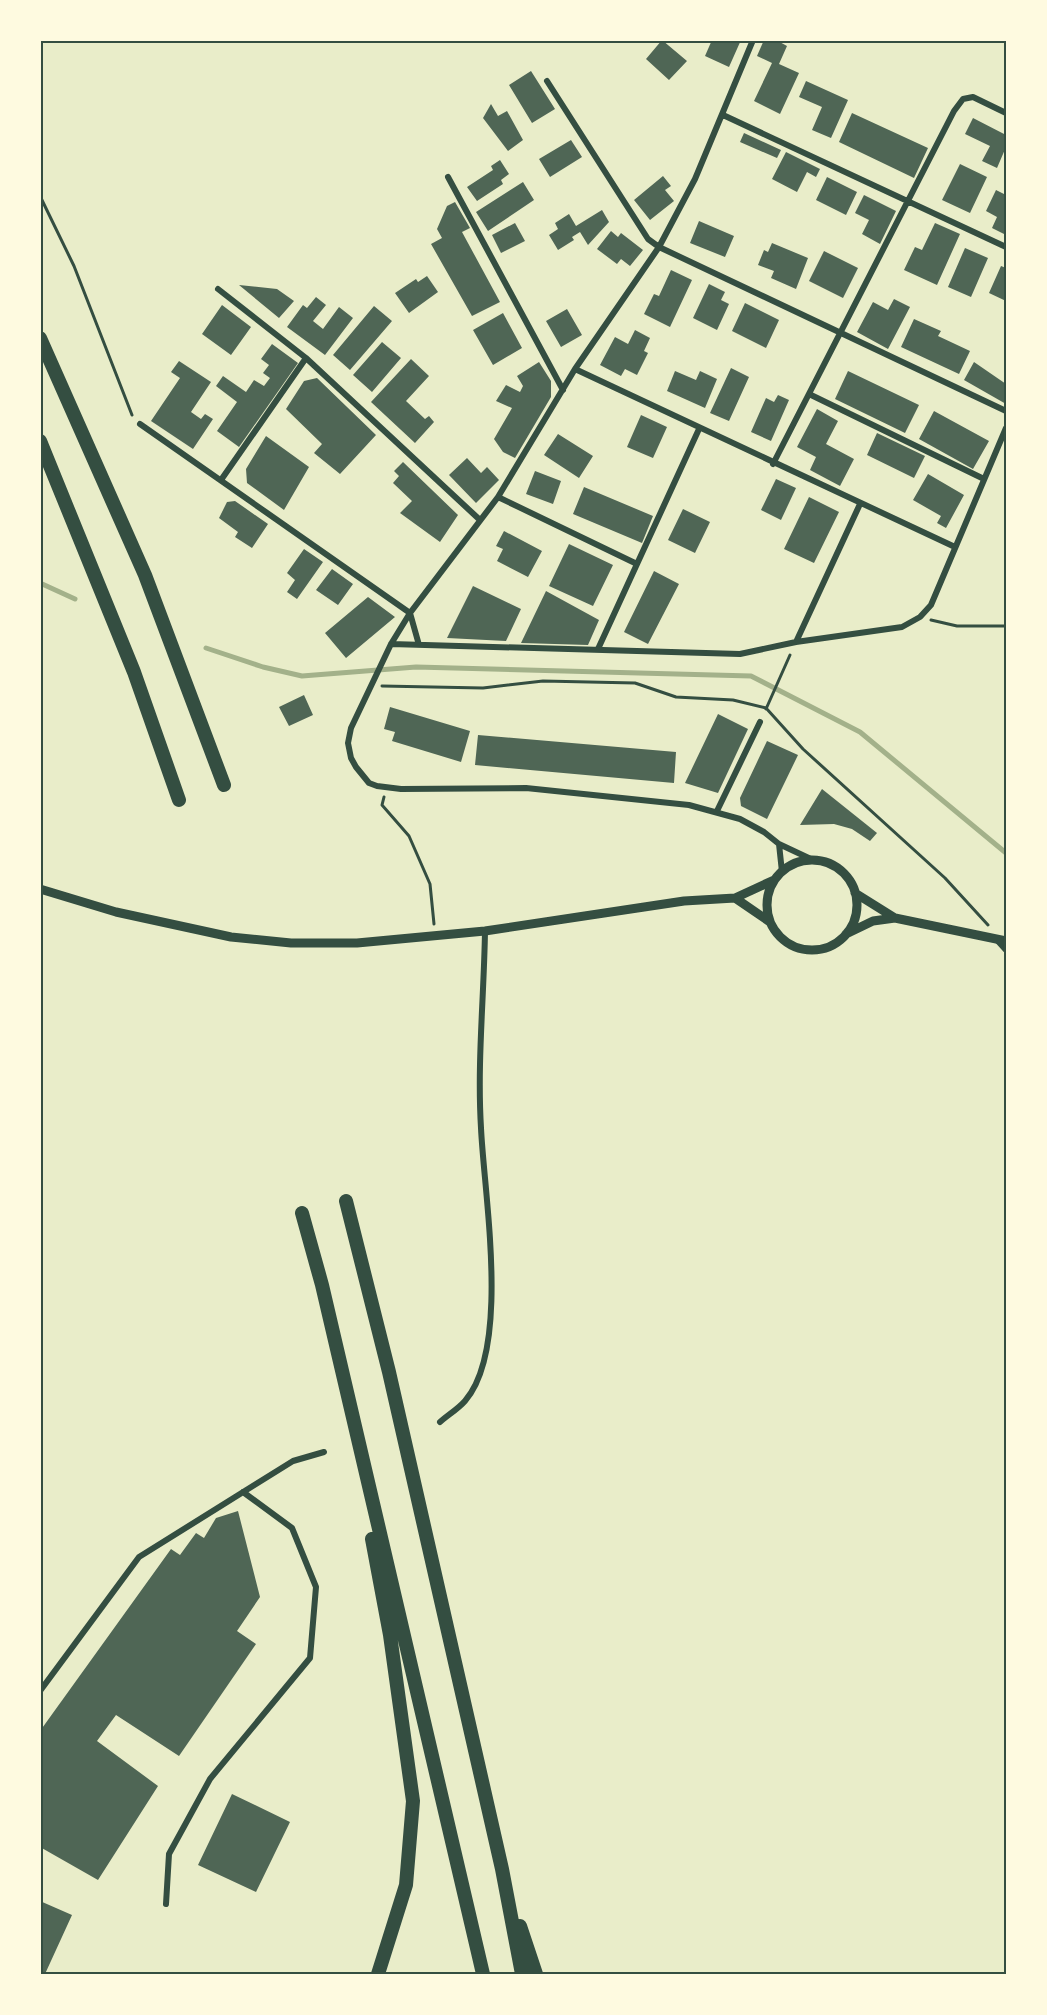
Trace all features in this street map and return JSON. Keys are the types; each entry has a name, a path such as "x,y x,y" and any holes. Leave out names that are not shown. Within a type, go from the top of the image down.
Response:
{"highway":[{"path":"40,338 145,575 224,785"},
{"path":"40,441 134,672 179,800"},
{"path":"346,1201 389,1372 502,1869 522,1974"},
{"path":"302,1213 331,1322 483,1974"},
{"path":"331,1322 390,1635 412,1801 406,1885 378,1974"},
{"path":"502,1869 536,1974"}],"street":[{"path":"753,40 695,179 659,248 576,369 498,497 410,613 383,660 351,728 348,743 351,758 369,783 387,788 526,788 660,800 717,811 740,819 764,832 779,844 837,868 850,882 855,893 856,911 846,934"},
{"path":"548,81 648,239 659,248 1006,411"},
{"path":"773,464 963,99 973,97 1006,114"},
{"path":"723,115 1006,247"},
{"path":"447,177 563,390"},
{"path":"218,289 306,358 480,520"},
{"path":"221,480 306,358"},
{"path":"576,369 773,464 955,547"},
{"path":"809,394 984,479"},
{"path":"140,424 410,613 419,645"},
{"path":"391,644 740,654 796,642 902,627 920,617 931,605 1006,428"},
{"path":"598,649 699,429"},
{"path":"498,497 637,564"},
{"path":"796,642 860,504"},
{"path":"717,811 760,722"},
{"path":"779,844 782,872"},
{"path":"40,889 116,912 231,938 291,943 357,943 485,931 684,901 735,898 774,880 782,872 800,862 813,860"},
{"path":"771,923 767,898 774,880"},
{"path":"855,893 895,918"},
{"path":"735,898 771,923 785,941 806,950 828,947 846,934 873,921 895,918 1006,941"},
{"path":"440,1422 465,1401 475,1382 483,1361 493,1285 480,1126 485,931"},
{"path":"995,939 1006,950"},
{"path":"40,1691 139,1557 293,1461 324,1452"},
{"path":"166,1904 169,1854 210,1779 310,1658 316,1587 304,1557 292,1528 243,1492"}],"path":[{"path":"40,196 74,266 130,413 140,424"},
{"path":"920,617 957,626 1006,626"},
{"path":"766,708 788,660"},
{"path":"380,686 483,688 543,681 634,683 676,697 733,700 766,708 803,749 945,878 990,928"},
{"path":"387,788 382,805 408,836 430,884 434,924"}],"building":[{"path":"662,40 687,61 669,80 646,59"},
{"path":"712,40 741,40 729,67 705,56"},
{"path":"764,40 776,40 787,46 779,64 799,73 780,114 754,101 772,63 757,56"},
{"path":"531,71 555,109 532,123 509,85"},
{"path":"806,81 848,100 831,138 812,130 822,107 799,97"},
{"path":"491,104 498,116 507,111 523,140 508,151 483,118"},
{"path":"852,113 928,148 914,178 839,142"},
{"path":"973,118 1006,135 1006,147 997,168 982,161 990,146 965,134"},
{"path":"744,133 781,150 777,158 740,142"},
{"path":"571,140 582,157 550,177 539,159"},
{"path":"786,152 820,169 816,177 807,172 797,192 772,179"},
{"path":"500,160 509,174 501,180 503,184 477,201 467,187 493,170 491,166"},
{"path":"960,164 987,177 970,213 942,200"},
{"path":"663,176 671,186 665,190 674,201 650,220 634,200"},
{"path":"827,177 857,192 846,215 816,200"},
{"path":"523,182 534,200 488,231 476,212"},
{"path":"996,190 1006,195 1006,235 992,228 997,217 986,211"},
{"path":"864,195 896,211 880,244 862,234 869,220 855,213"},
{"path":"455,202 470,228 462,232 500,302 472,316 431,244 442,238 437,229 447,206"},
{"path":"602,210 609,222 588,245 580,232 572,237 574,240 558,250 549,235 558,229 555,223 569,214 576,226"},
{"path":"699,221 734,236 725,257 690,243"},
{"path":"515,223 525,241 501,253 492,235"},
{"path":"935,223 960,234 937,285 904,270 915,247 922,250"},
{"path":"611,231 618,237 621,233 643,250 630,266 621,259 617,264 597,249"},
{"path":"772,243 808,258 796,289 771,278 774,271 758,265 764,250 768,252"},
{"path":"965,248 988,258 971,297 948,287"},
{"path":"824,251 858,268 843,298 809,281"},
{"path":"1001,266 1006,268 1006,301 989,293"},
{"path":"671,270 692,280 670,327 644,314 654,294 659,296"},
{"path":"427,276 438,292 409,313 395,293 416,279 418,282"},
{"path":"709,284 725,292 721,300 729,304 717,330 693,318"},
{"path":"239,285 277,289 294,301 279,318"},
{"path":"316,297 326,305 313,321 323,329 339,307 353,318 325,355 287,327 303,305 307,308"},
{"path":"894,299 910,307 888,349 857,332 873,302 888,310"},
{"path":"745,303 779,320 766,348 732,331"},
{"path":"222,305 251,327 231,355 202,334"},
{"path":"374,306 392,321 350,370 333,355"},
{"path":"567,309 582,335 561,347 546,321"},
{"path":"503,313 522,348 493,365 473,330"},
{"path":"914,319 941,331 938,336 970,351 959,374 901,347"},
{"path":"635,330 650,338 644,351 648,353 637,375 625,369 621,376 600,365 615,337 628,344"},
{"path":"382,342 401,358 372,392 353,375"},
{"path":"272,344 298,363 239,447 217,431 237,402 216,386 223,376 246,392 254,380 264,386 270,378 263,373 269,365 261,359"},
{"path":"411,359 429,376 406,401 425,419 429,416 434,422 415,443 371,402"},
{"path":"179,361 211,382 191,412 201,419 205,414 213,419 193,449 151,421 180,378 171,372"},
{"path":"539,362 551,381 551,397 515,458 503,452 494,439 512,408 496,401 506,385 520,392 523,386 517,376"},
{"path":"974,362 1006,384 1006,404 964,380"},
{"path":"731,368 749,377 729,421 710,413"},
{"path":"675,371 696,380 700,371 717,379 705,408 667,391"},
{"path":"848,371 919,405 905,433 835,399"},
{"path":"317,378 376,435 340,474 314,453 322,444 286,409 304,381"},
{"path":"778,395 789,400 771,441 751,432 766,398 774,402"},
{"path":"817,409 838,421 826,444 854,459 840,486 810,470 816,457 797,447"},
{"path":"934,411 989,441 973,469 919,439"},
{"path":"641,415 667,427 653,458 627,447"},
{"path":"877,433 925,456 914,478 867,455"},
{"path":"558,434 593,456 579,478 544,455"},
{"path":"266,436 309,467 284,510 247,483 246,469"},
{"path":"467,458 481,473 487,467 499,480 476,503 449,475"},
{"path":"403,462 458,515 440,542 400,513 412,501 393,483 399,476 394,471"},
{"path":"535,471 561,481 553,504 526,494"},
{"path":"928,474 964,495 946,528 937,523 941,516 913,500"},
{"path":"776,479 796,488 781,520 761,510"},
{"path":"584,487 653,516 642,543 573,514"},
{"path":"809,497 839,512 814,563 784,549"},
{"path":"235,501 268,524 252,548 235,537 238,532 219,518 227,502"},
{"path":"683,509 710,522 695,553 668,540"},
{"path":"504,531 542,551 528,577 497,561 503,549 496,546"},
{"path":"569,544 613,565 593,606 549,586"},
{"path":"304,549 323,562 297,599 287,592 295,580 287,573"},
{"path":"332,569 353,584 338,605 316,590"},
{"path":"654,571 679,584 648,644 624,632"},
{"path":"473,586 521,609 506,641 447,638"},
{"path":"546,591 599,620 588,645 521,643"},
{"path":"368,597 395,617 346,658 325,633"},
{"path":"304,695 313,715 289,726 279,707"},
{"path":"390,707 470,731 461,762 392,741 395,732 384,729"},
{"path":"718,714 748,729 718,793 685,783"},
{"path":"478,735 676,752 674,783 475,765"},
{"path":"767,741 798,755 767,819 741,806 740,798"},
{"path":"822,789 877,833 870,841 852,829 834,824 800,825"},
{"path":"238,1511 260,1597 237,1631 256,1644 179,1756 116,1715 97,1741 158,1786 98,1880 40,1847 40,1731 171,1549 180,1555 196,1533 204,1538 216,1518"},
{"path":"232,1794 290,1822 256,1892 198,1865"},
{"path":"40,1901 72,1915 45,1974 40,1974"}],"waterway":[{"path":"40,583 75,599"},
{"path":"206,648 263,667 302,676 416,667 751,676 860,732 1006,853"}]}
